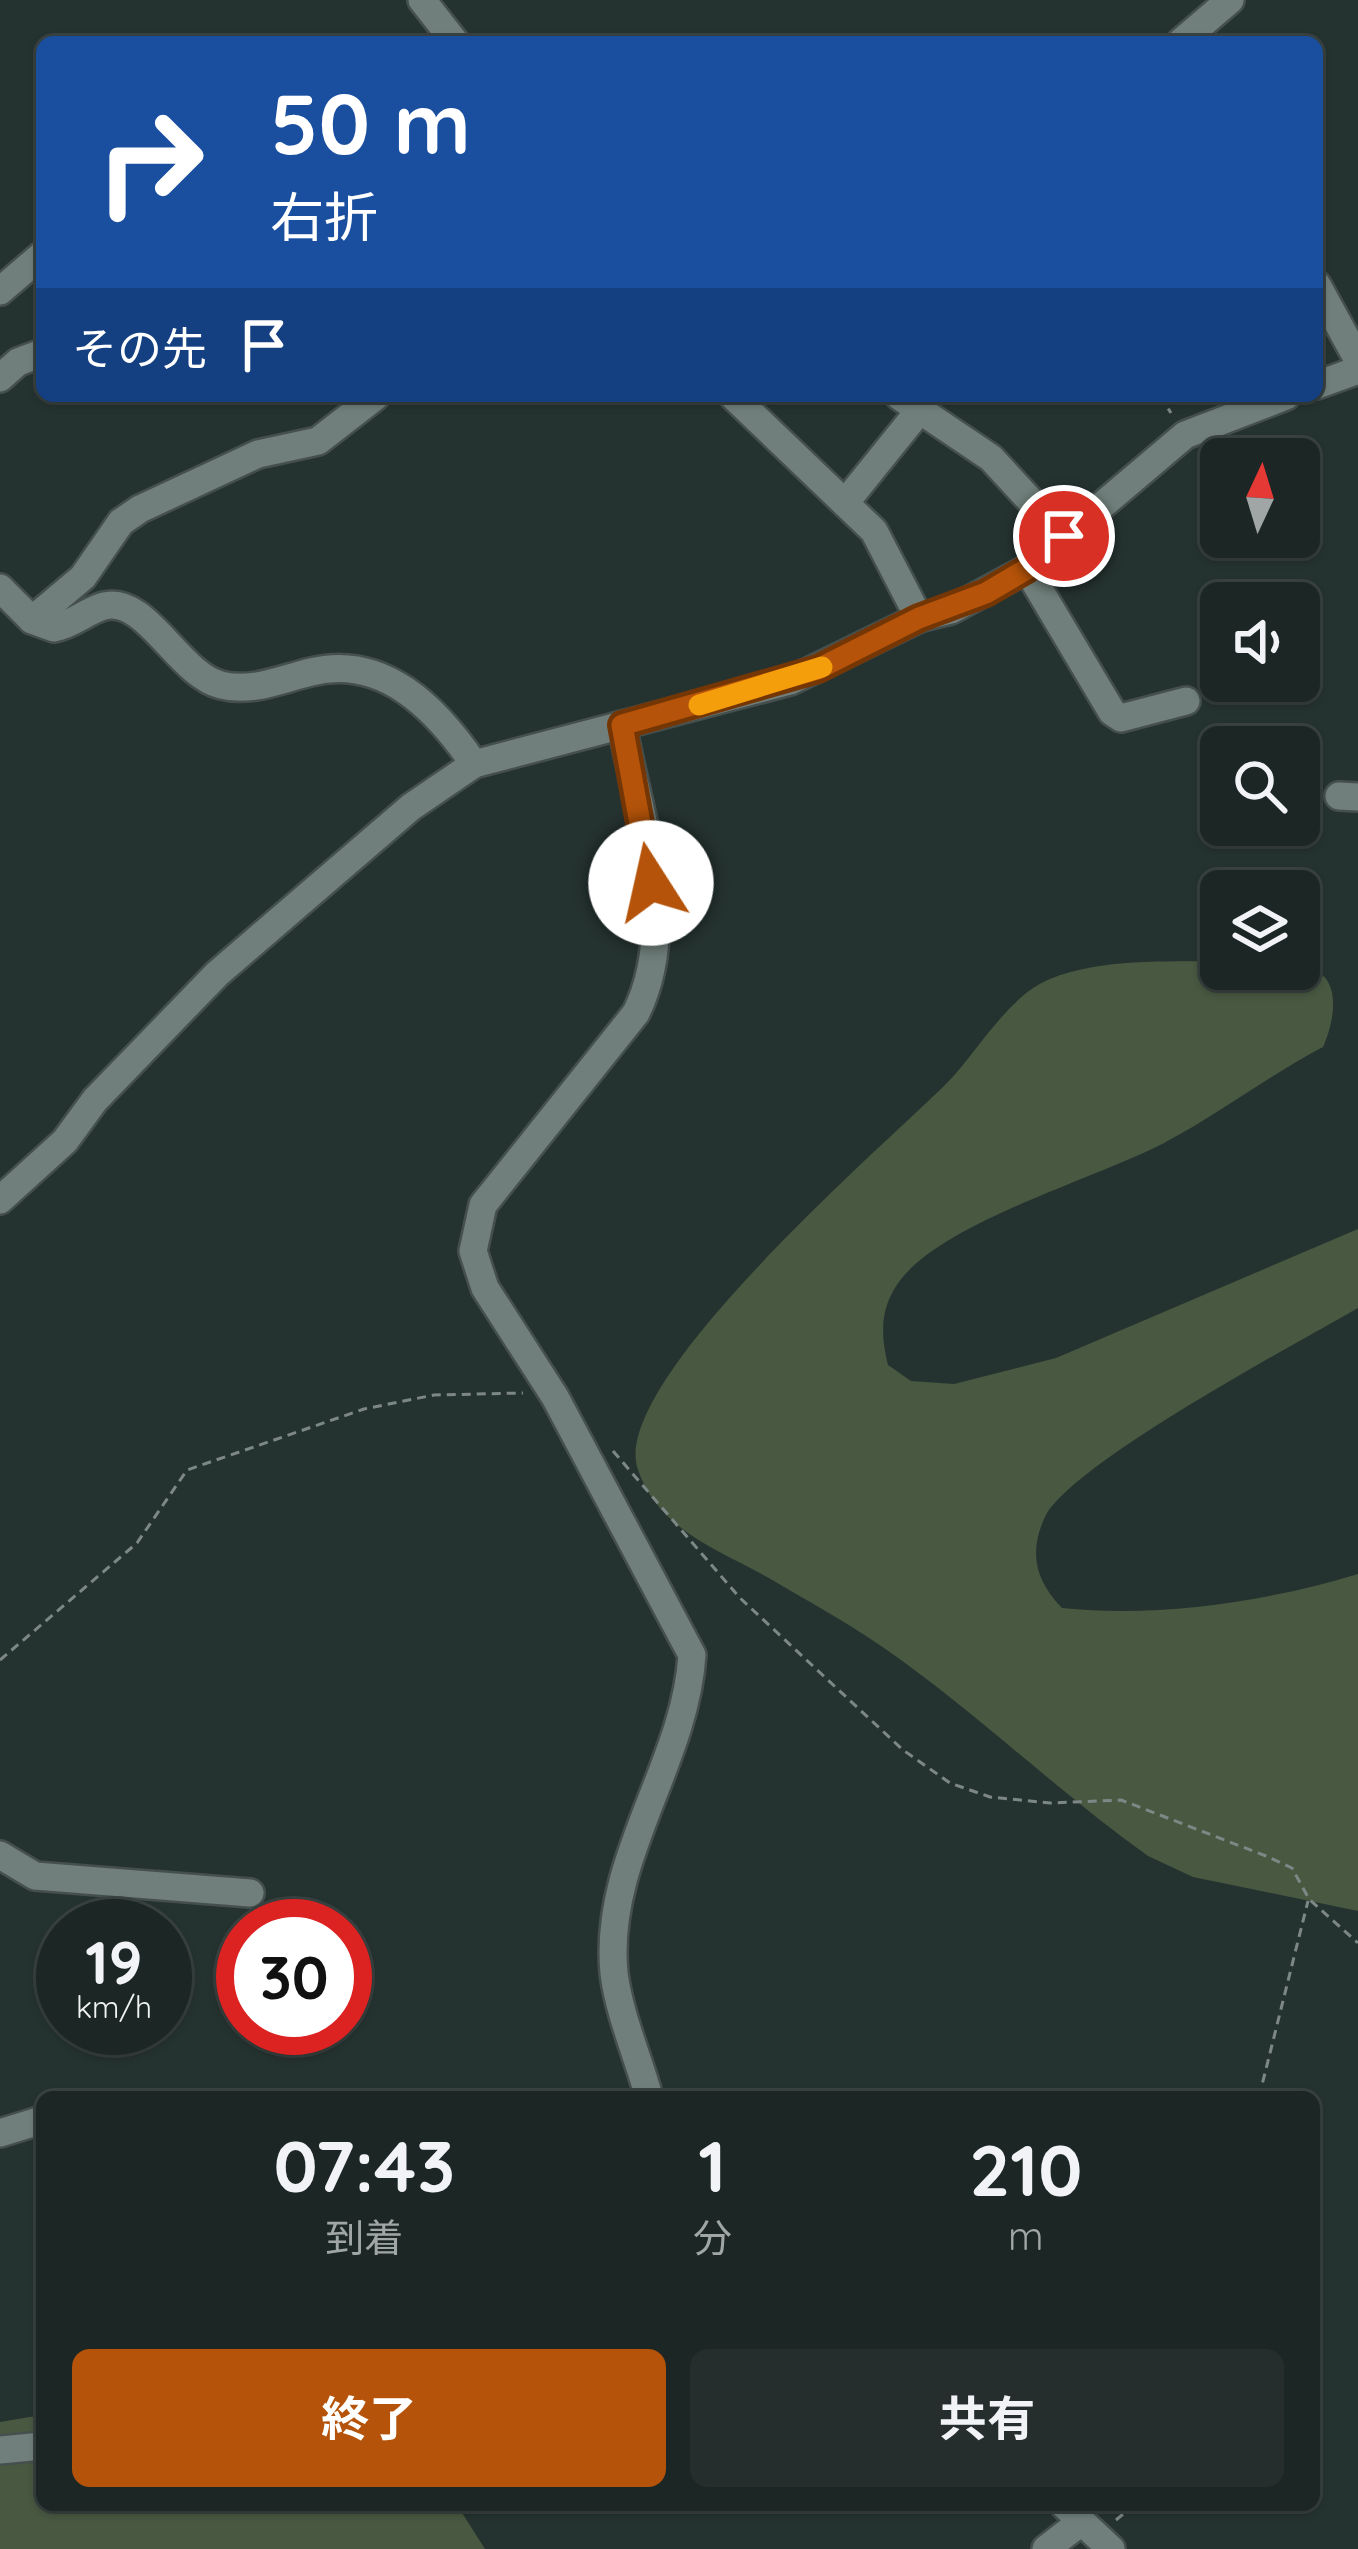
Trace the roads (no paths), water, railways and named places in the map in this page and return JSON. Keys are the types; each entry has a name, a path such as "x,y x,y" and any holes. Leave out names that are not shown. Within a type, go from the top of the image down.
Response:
{"street":[{"path":"422,0 440,36"},
{"path":"1191,36 1230,0"},
{"path":"0,291 36,260"},
{"path":"1323,296 1358,360"},
{"path":"0,378 18,362 36,355"},
{"path":"1323,383 1358,370"},
{"path":"32,620 83,577 121,522 140,509 258,454 318,441 368,402"},
{"path":"739,402 890,554 919,618"},
{"path":"0,1200 65,1141 95,1100 217,974 412,807 474,764 790,681 919,618 951,610 1027,569 1185,435 1270,402"},
{"path":"844,503 909,404 991,458 1064,536"},
{"path":"1027,569 1112,712 1121,718 1136,716 1186,701"},
{"path":"0,588 32,620 54,628 104,605 133,610 190,670 234,688 339,667 378,672 443,723 474,764"},
{"path":"622,725 658,922 650,984 636,1013 483,1205 473,1251 485,1288 555,1397 692,1655 675,1744 635,1836 620,1891 614,1972 647,2091"},
{"path":"0,1855 35,1876 250,1893"},
{"path":"0,2133 36,2122"},
{"path":"0,2450 36,2447"},
{"path":"1046,2549 1073,2514 1111,2549"}]}
